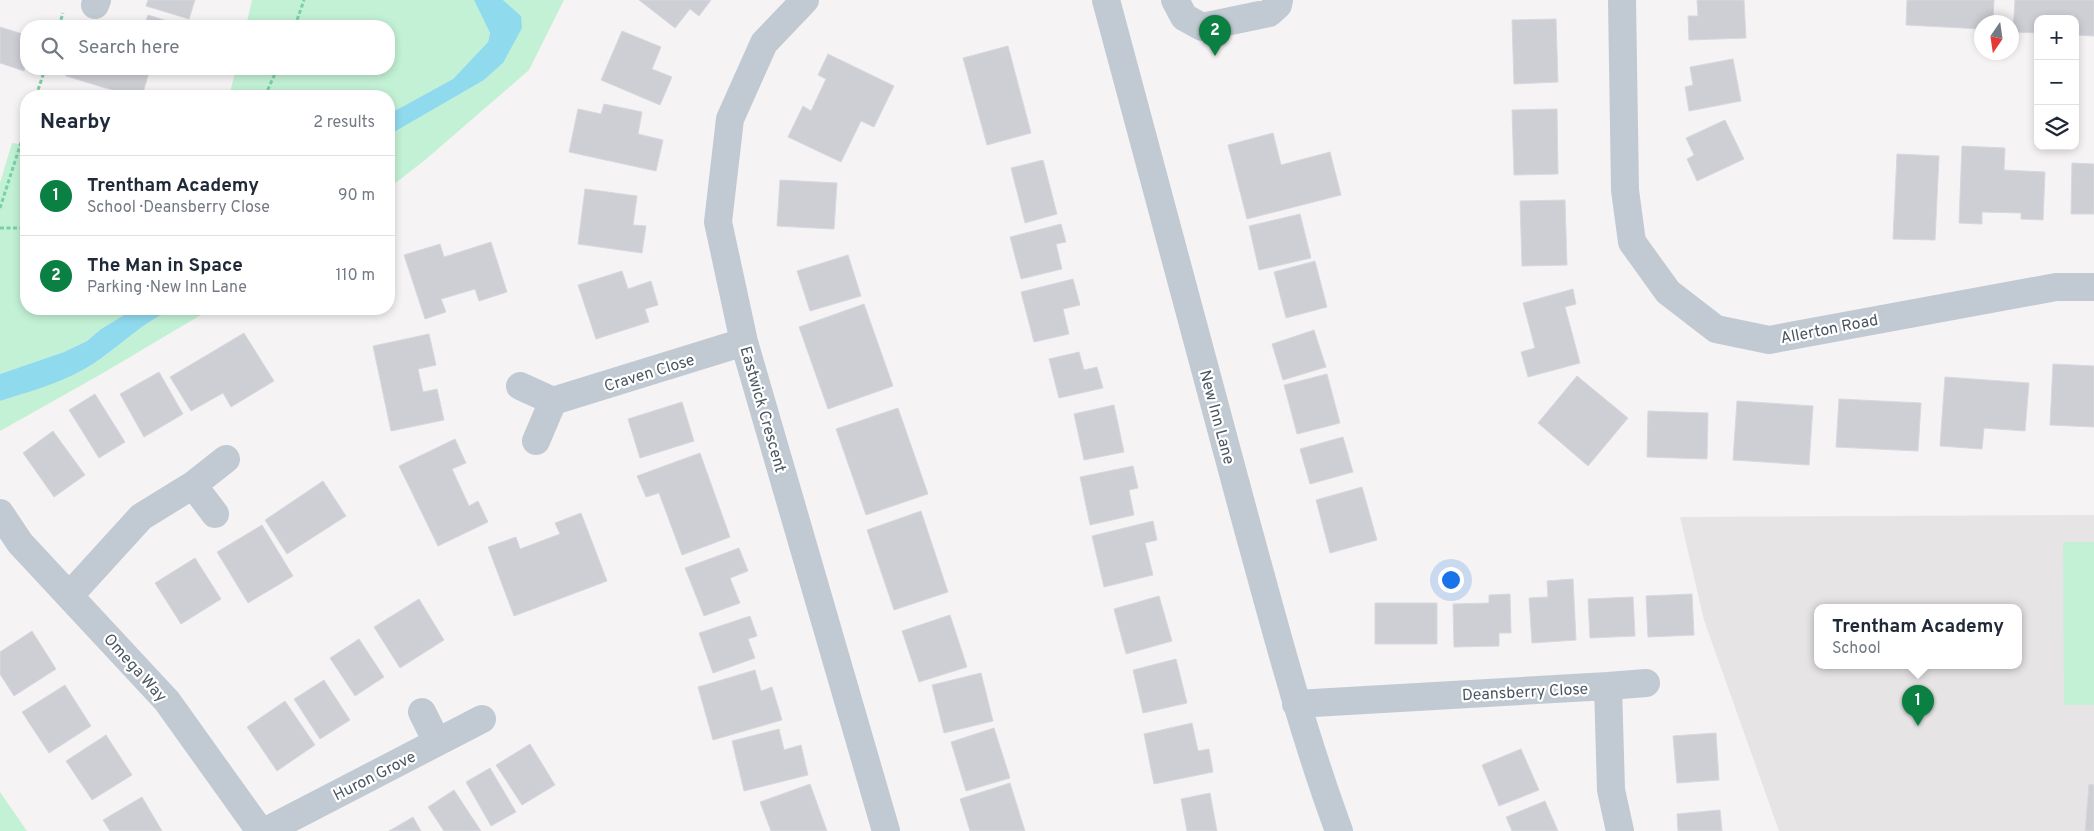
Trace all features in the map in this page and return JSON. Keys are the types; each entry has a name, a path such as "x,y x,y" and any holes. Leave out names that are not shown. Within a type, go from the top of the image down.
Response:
{"street":[{"name":"Eastwick Crescent","path":"805,0 764,43 730,119 718,222 744,342 886,831"},
{"name":"New Inn Lane","path":"1106,0 1296,704 1339,831"},
{"path":"1174,0 1184,18 1202,26 1269,13 1278,5 1279,0"},
{"name":"Allerton Road","path":"1622,0 1626,190 1632,242 1668,292 1716,329 1769,340 2056,287 2094,287"},
{"name":"Craven Close","path":"553,402 744,342"},
{"path":"520,386 553,402 536,441"},
{"path":"70,595 141,517 193,485 226,459"},
{"path":"193,485 215,514"},
{"name":"Omega Way","path":"0,513 20,543 167,701 260,831"},
{"path":"1608,686 1646,682"},
{"name":"Deansberry Close","path":"1296,704 1608,686 1611,790 1620,831"},
{"path":"422,712 438,742"},
{"name":"Huron Grove","path":"266,831 482,719"}],"path":[{"path":"297,20 304,0"},
{"path":"38,90 43,75"},
{"path":"268,90 274,75"},
{"path":"0,208 20,146"},
{"path":"0,228 20,228"}],"shaded area":[{"path":"2094,515 2094,831 1779,831 1704,620 1680,517"}],"green space":[{"path":"252,0 474,0 490,33 488,42 453,79 395,111 395,90 231,90 234,75 395,75 395,20 247,20"},
{"path":"503,0 564,0 529,70 425,160 395,183 395,132 484,80 503,63 507,4"},
{"path":"12,143 20,144 20,315 124,315 101,329 87,341 64,352 0,374 0,183"},
{"path":"161,315 201,315 0,431 0,401 48,386 71,376 93,364"},
{"path":"2063,542 2094,542 2094,705 2064,705"},
{"path":"0,792 27,831 0,831"}],"water":[{"path":"474,0 503,0 521,16 522,28 503,63 484,80 395,132 395,111 453,79 488,42 490,33"},
{"path":"124,315 161,315 93,364 71,376 48,386 0,401 0,374 64,352 87,341 101,329"}],"building":[{"path":"148,0 195,0 189,19 146,6"},
{"path":"639,0 711,0 699,16 690,9 675,28"},
{"path":"1697,0 1744,0 1746,38 1689,40 1688,16 1698,16"},
{"path":"1907,0 1994,0 1993,15 1974,15 1974,29 1906,25"},
{"path":"2015,0 2094,0 2094,36 2079,35 2079,15 2034,15 2034,33 2019,32 2019,15 2014,15"},
{"path":"148,15 164,20 146,20"},
{"path":"1556,19 1558,82 1514,84 1512,20"},
{"path":"0,27 20,33 20,70 0,63"},
{"path":"622,31 661,47 652,69 672,77 660,105 601,80"},
{"path":"1008,46 1031,133 987,145 963,58"},
{"path":"828,54 894,86 874,127 861,121 841,162 788,137 803,106 811,111 826,79 818,75"},
{"path":"1733,59 1741,101 1689,111 1685,87 1693,85 1690,67"},
{"path":"148,75 144,90 112,90 66,76"},
{"path":"604,104 642,112 638,134 663,140 656,171 569,152 578,109 601,114"},
{"path":"1557,109 1558,174 1514,175 1512,110"},
{"path":"1725,120 1744,159 1697,181 1687,159 1694,155 1686,138"},
{"path":"1273,133 1281,165 1330,152 1341,195 1247,219 1228,145"},
{"path":"1962,146 2005,148 2004,170 2045,172 2043,220 2021,219 2021,213 1982,212 1982,224 1959,223"},
{"path":"1897,154 1939,156 1935,240 1893,239"},
{"path":"1043,160 1057,214 1025,223 1011,168"},
{"path":"2072,163 2094,164 2094,214 2071,214"},
{"path":"780,180 837,183 834,229 777,226"},
{"path":"585,189 637,196 633,225 646,226 642,253 578,244"},
{"path":"1565,200 1567,265 1522,266 1520,201"},
{"path":"1300,214 1311,258 1259,270 1249,226"},
{"path":"1061,224 1066,242 1056,244 1062,269 1021,279 1010,237"},
{"path":"491,242 507,292 479,301 475,289 441,299 446,312 425,319 404,255 440,244 444,257"},
{"path":"848,255 861,296 810,311 797,271"},
{"path":"1315,261 1327,307 1286,318 1274,272"},
{"path":"622,271 628,289 651,281 658,305 645,309 649,322 596,339 578,285"},
{"path":"1073,279 1080,305 1063,309 1069,334 1034,342 1021,292"},
{"path":"1573,289 1576,304 1565,307 1580,363 1528,377 1521,352 1535,348 1523,303"},
{"path":"864,304 893,386 828,409 799,327"},
{"path":"1314,330 1326,367 1283,380 1272,344"},
{"path":"244,333 274,381 231,407 223,393 191,411 170,377"},
{"path":"429,334 436,365 418,369 423,392 437,389 444,420 391,431 373,346"},
{"path":"1079,352 1084,370 1097,367 1103,388 1059,398 1049,359"},
{"path":"2053,364 2094,366 2094,427 2050,425"},
{"path":"159,372 183,414 144,437 120,394"},
{"path":"1327,374 1340,423 1297,434 1284,385"},
{"path":"1577,376 1628,418 1588,466 1538,423"},
{"path":"1945,377 2029,383 2025,431 1984,428 1982,449 1940,446"},
{"path":"95,394 125,442 99,458 69,410"},
{"path":"1839,399 1921,403 1918,451 1836,447"},
{"path":"1737,401 1813,406 1809,465 1733,460"},
{"path":"682,402 694,441 640,458 628,419"},
{"path":"1114,405 1124,452 1084,460 1074,414"},
{"path":"898,408 928,494 866,515 836,429"},
{"path":"1648,411 1708,413 1707,459 1647,457"},
{"path":"53,431 85,475 54,497 23,453"},
{"path":"1343,437 1353,472 1310,484 1300,449"},
{"path":"455,439 466,463 452,469 469,506 478,501 488,522 438,546 399,466"},
{"path":"700,453 730,537 682,555 659,493 646,497 637,476"},
{"path":"1133,466 1138,488 1129,490 1134,515 1090,525 1080,477"},
{"path":"323,481 346,516 287,554 265,520"},
{"path":"1362,487 1377,540 1330,553 1316,500"},
{"path":"921,511 948,592 894,610 867,530"},
{"path":"581,513 607,581 514,616 488,547 516,537 520,549 560,534 555,523"},
{"path":"1153,521 1157,540 1145,543 1153,575 1104,587 1092,536"},
{"path":"262,525 293,576 248,603 217,552"},
{"path":"739,548 748,571 730,578 740,603 704,616 685,568"},
{"path":"195,558 221,599 181,624 155,583"},
{"path":"1573,579 1576,640 1532,643 1529,598 1548,597 1547,581"},
{"path":"1510,594 1511,633 1499,633 1499,646 1454,647 1453,604 1489,603 1489,595"},
{"path":"1692,594 1694,635 1648,637 1646,596"},
{"path":"1159,596 1172,641 1126,654 1114,609"},
{"path":"1633,597 1635,636 1590,638 1588,599"},
{"path":"419,599 444,640 400,668 374,627"},
{"path":"1375,603 1437,603 1437,644 1375,644"},
{"path":"950,615 967,667 919,682 902,631"},
{"path":"750,616 757,636 748,639 755,658 713,673 699,633"},
{"path":"32,631 56,669 14,696 0,674 0,652"},
{"path":"359,639 384,677 355,696 330,658"},
{"path":"1176,659 1187,703 1143,713 1133,670"},
{"path":"755,670 761,691 772,687 782,720 713,740 698,687"},
{"path":"981,673 993,721 944,733 932,685"},
{"path":"324,680 350,720 320,739 294,699"},
{"path":"65,685 91,726 49,753 22,712"},
{"path":"285,701 315,745 277,771 247,727"},
{"path":"1192,723 1198,751 1209,749 1213,772 1154,784 1144,734"},
{"path":"994,728 1010,778 966,791 951,742"},
{"path":"779,729 784,750 801,745 808,775 744,791 732,741"},
{"path":"1716,733 1719,780 1677,783 1673,736"},
{"path":"106,735 132,775 92,800 66,761"},
{"path":"530,744 555,785 522,805 496,765"},
{"path":"1521,749 1539,790 1499,806 1482,765"},
{"path":"490,768 516,812 491,826 466,782"},
{"path":"1010,783 1025,831 970,831 960,799"},
{"path":"810,784 827,831 771,831 760,802"},
{"path":"2089,784 2094,785 2094,831 2085,831"},
{"path":"454,790 481,831 444,831 428,807"},
{"path":"1210,793 1217,831 1187,831 1181,799"},
{"path":"142,797 162,831 110,831 103,820"},
{"path":"1545,801 1558,831 1512,831 1506,817"},
{"path":"1720,810 1722,831 1678,831 1677,814"},
{"path":"413,817 421,831 389,831"}],"place":[{"name":"The Man in Space","path":"1215,56"},
{"name":"Trentham Academy","path":"1918,726"}]}
